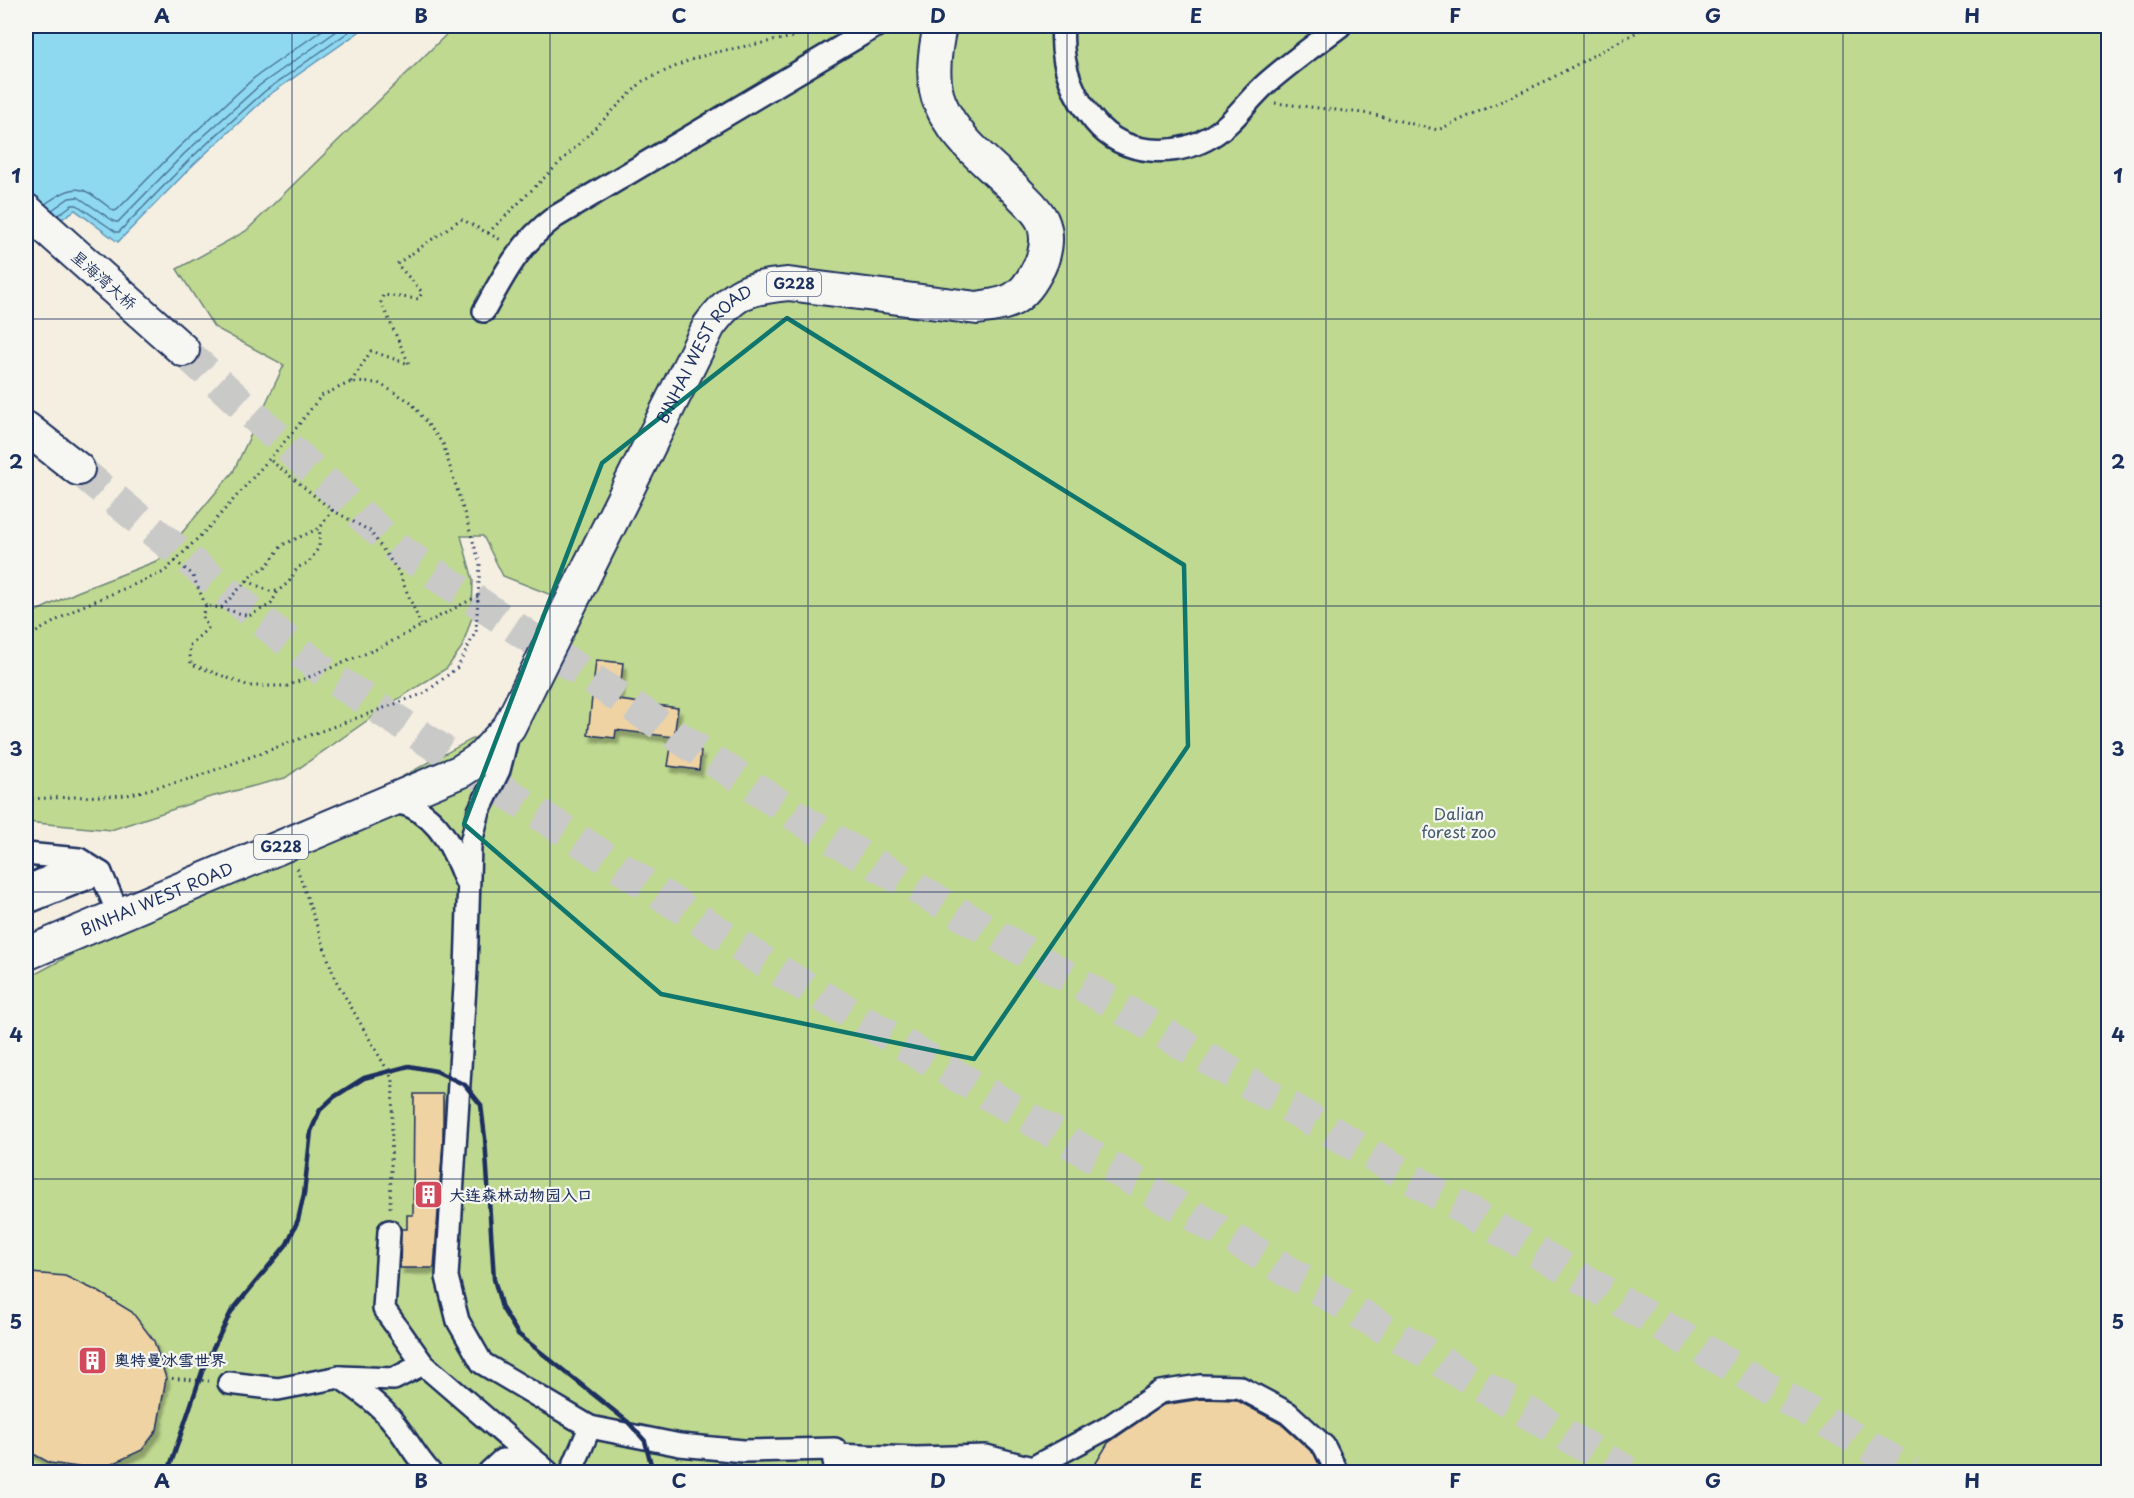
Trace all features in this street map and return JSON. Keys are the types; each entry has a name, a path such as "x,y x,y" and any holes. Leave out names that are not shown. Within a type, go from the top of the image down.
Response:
{"highway":[{"name":"BINHAI WEST ROAD","path":"26,954 110,894 289,843 461,771 481,758 509,727 709,326 723,306 741,293 763,286 788,284 977,308 999,305 1016,299 1029,287 1045,252 1046,236 1043,221 1034,208 964,139 939,101 935,80 935,57 940,26"},
{"name":"星海湾大桥","path":"26,210 183,350"},
{"path":"26,428 78,469"},
{"name":"BINHAI WEST ROAD","path":"26,932 110,894 509,727"}],"street":[{"path":"484,311 505,272 520,251 535,232 555,217 876,26"},
{"path":"1063,26 1061,46 1065,68 1084,109 1111,137 1131,146 1151,151 1192,146 1213,136 1267,82 1340,26"},
{"path":"509,727 499,770 479,811 470,846 466,970 447,1277 458,1321 482,1364 590,1427 680,1446 743,1451 836,1449"},
{"path":"389,801 411,806 428,817 444,834 457,858 468,889"},
{"path":"27,859 79,859 110,894"},
{"path":"26,887 69,868 110,894"},
{"path":"26,903 110,894"},
{"path":"389,1231 384,1309 423,1365 544,1469"},
{"path":"229,1383 278,1389 340,1377 394,1379 423,1365"},
{"path":"340,1377 369,1398 393,1421 430,1473"},
{"path":"836,1473 833,1455 916,1458 986,1456 1032,1468 1107,1428 1160,1392 1200,1386 1239,1387 1288,1413 1324,1446 1338,1473"},
{"path":"570,1473 590,1427"},
{"path":"489,1473 502,1460 544,1469"}],"path":[{"path":"488,233 643,81 690,60 716,52 793,37 816,26"},
{"path":"1249,100 1371,114 1438,130 1548,80 1648,26"},
{"path":"351,382 371,351 409,364 381,302 383,295 419,299 423,292 397,264 461,219 520,251"},
{"path":"26,638 78,608 164,572 212,524 321,396 351,382 378,383 411,402 443,444 480,564 476,631 458,667 425,693 193,778 138,793 26,799"},
{"path":"269,459 332,510 370,531 398,571 421,626"},
{"path":"206,606 249,616 271,604 278,591 290,582 297,568 309,562 319,548 320,528 332,510"},
{"path":"221,608 252,575 267,566 282,545 320,528"},
{"path":"175,561 192,574 206,606 202,615 208,628 189,646 191,664 249,686 287,686 379,648 478,597"},
{"path":"247,581 270,591 278,591"},
{"path":"289,843 335,979 393,1080 389,1231"},
{"path":"166,1378 229,1383"}],"highlighted area":[{"path":"787,318 1184,565 1188,746 974,1059 661,994 464,824 602,463"}],"green space":[{"name":"Dalian forest zoo","path":"455,26 2108,26 2108,1472 26,1472 26,979 530,708 584,608 503,576 483,536 461,536 473,580 472,617 462,647 447,668 398,699 285,778 207,798 111,830 26,822 26,616 77,592 159,560 233,472 284,365 214,327 177,269 246,231"}],"water":[{"path":"26,26 363,26 363,29 269,95 194,164 118,242 75,210 26,244"}],"building":[{"path":"596,660 623,663 619,700 678,708 674,737 616,730 615,738 588,735"},
{"path":"671,747 701,751 699,770 668,766"},
{"name":"大连森林动物园入口","path":"414,1094 443,1094 443,1142 434,1268 400,1268 401,1229 407,1229 407,1215 413,1215"},
{"name":"奥特曼冰雪世界","path":"31,1273 65,1276 99,1292 132,1312 154,1341 166,1378 157,1430 142,1450 99,1470 50,1463 26,1450 26,1276"},
{"path":"1201,1399 1236,1400 1281,1424 1314,1454 1323,1473 1090,1473 1108,1443 1163,1405"}],"tunnel":[{"path":"183,350 398,549 819,831 1912,1472"},
{"path":"78,469 328,675 764,962 1628,1472"}],"railway":[{"path":"168,1472 203,1369 231,1312 287,1244 298,1220 304,1194 311,1131 320,1110 334,1097 364,1078 409,1066 436,1071 465,1085 481,1105 494,1279 502,1308 518,1334 628,1422 645,1441 653,1472"}],"place":[{"name":"大连森林动物园入口","path":"428,1195"},
{"name":"奥特曼冰雪世界","path":"93,1360"}]}
